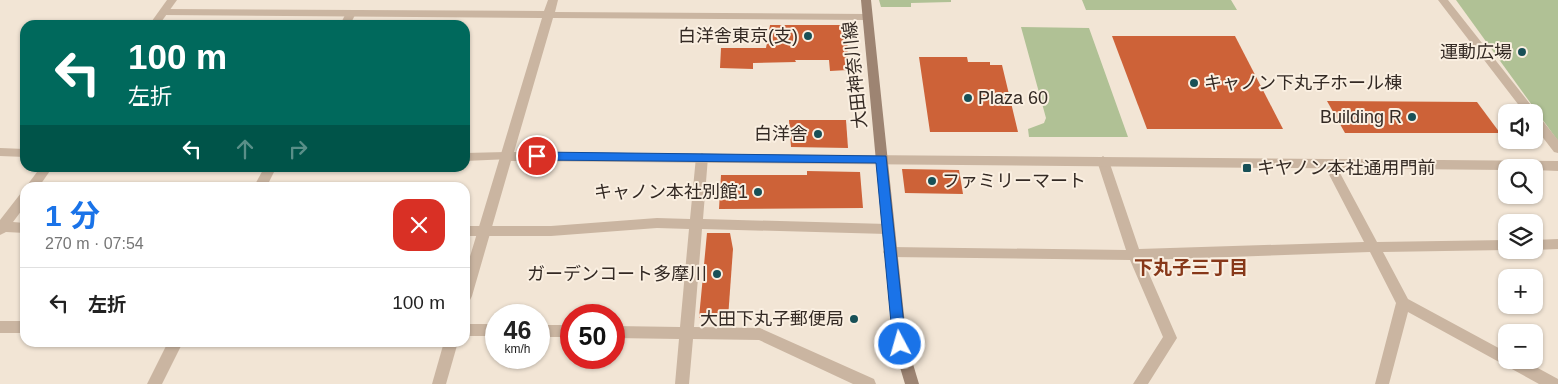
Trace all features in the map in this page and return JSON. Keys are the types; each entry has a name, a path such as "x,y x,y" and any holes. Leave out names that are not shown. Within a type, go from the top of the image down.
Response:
{"main road":[{"name":"大田神奈川線","path":"866,0 887,229 900,344 912,384"}],"street":[{"path":"158,20 172,0"},
{"path":"470,279 552,0"},
{"path":"1443,0 1524,104"},
{"path":"164,12 867,17"},
{"path":"348,20 351,13"},
{"path":"1543,130 1558,149"},
{"path":"0,152 20,153"},
{"path":"470,157 702,157 1558,166"},
{"path":"682,384 702,157"},
{"path":"1103,161 1134,255 1170,338 1140,384"},
{"path":"1329,163 1403,303 1498,354"},
{"path":"1,228 20,203"},
{"path":"470,232 551,231 657,223 887,229"},
{"path":"1,228 20,228"},
{"path":"1543,245 1558,244"},
{"path":"890,252 1134,255 1373,247 1498,245"},
{"path":"1382,384 1403,303"},
{"path":"0,327 20,327"},
{"path":"470,330 485,330"},
{"path":"625,332 760,334 869,384"},
{"path":"154,384 173,347"},
{"path":"439,384 450,347"},
{"path":"1525,369 1553,384"}],"green space":[{"path":"879,0 951,0 951,2 911,3 911,7 881,7"},
{"path":"1082,0 1231,0 1237,10 1086,10"},
{"path":"1456,0 1558,0 1558,141 1543,120 1543,104 1531,104"},
{"path":"1021,27 1089,28 1128,137 1029,137 1028,129 1044,123 1046,118"}],"building":[{"name":"白洋舎東京(支)","path":"770,25 847,25 848,70 830,71 829,60 753,63 753,69 720,68 721,48 766,48"},
{"name":"キャノン下丸子ホール棟","path":"1112,36 1235,36 1283,129 1147,129"},
{"name":"Plaza 60","path":"919,57 967,57 968,62 990,62 990,65 1002,65 1018,132 930,132"},
{"name":"Building R","path":"1327,101 1477,102 1498,130 1498,133 1345,133"},
{"name":"白洋舎","path":"789,120 846,120 848,148 791,147"},
{"name":"ファミリーマート","path":"902,169 959,170 963,194 905,193"},
{"path":"807,171 860,172 863,208 719,209 721,175 807,175"},
{"name":"ガーデンコート多摩川","path":"707,233 730,233 733,249 728,318 699,318"}],"place":[{"name":"白洋舎東京(支)","path":"808,36"},
{"name":"運動広場","path":"1522,52"},
{"name":"キャノン下丸子ホール棟","path":"1194,83"},
{"name":"Plaza 60","path":"968,98"},
{"name":"Building R","path":"1412,117"},
{"name":"白洋舎","path":"818,134"},
{"name":"キヤノン本社通用門前","path":"1247,168"},
{"name":"ファミリーマート","path":"932,181"},
{"name":"キャノン本社別館1","path":"758,192"},
{"name":"ガーデンコート多摩川","path":"717,274"},
{"name":"大田下丸子郵便局","path":"854,319"}],"district":[{"name":"下丸子三丁目","path":"1191,267"}],"route":[{"path":"537,156 882,159 887,229 900,344"}]}
